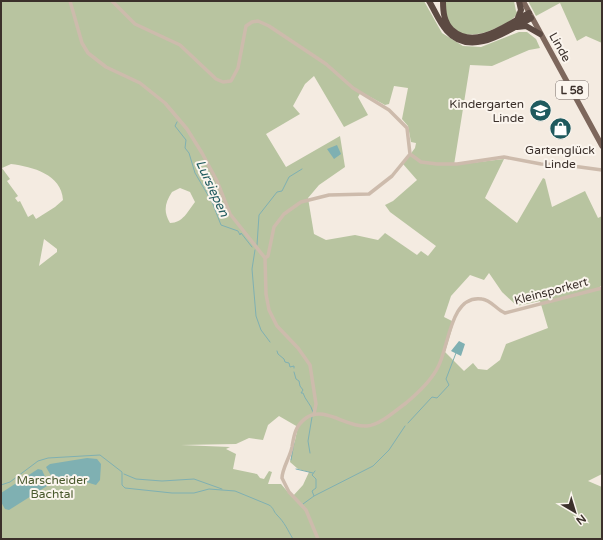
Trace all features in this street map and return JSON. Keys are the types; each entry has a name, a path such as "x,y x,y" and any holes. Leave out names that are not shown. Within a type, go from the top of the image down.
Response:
{"highway":[{"path":"429,1 447,32 461,41 473,43 485,41 515,27 530,15"},
{"path":"443,1 444,15 448,25 463,37 474,38 486,36 530,15"},
{"path":"517,20 521,10 519,1"},
{"path":"515,27 526,26 540,34"}],"main road":[{"name":"Linde","path":"523,1 602,146"}],"street":[{"path":"70,1 81,38 88,53 106,67 140,83 165,103 187,129 217,181 230,214 265,258 266,294 270,310 277,326 298,348 310,365 316,404 314,414 301,422 295,429 289,458 281,476 289,492 306,510 318,539"},
{"path":"112,1 135,24 180,45 220,81 229,82 234,78 238,68 245,30 249,24 258,21 269,26 316,58 353,88 389,110 407,128 410,154 392,176 369,194 329,195 301,202 280,218 274,227 268,256 265,258"},
{"path":"410,154 421,162 432,164 457,164 504,157 541,164 565,165 602,170"},
{"name":"Kleinsporkert","path":"314,414 327,416 356,425 368,426 380,421 400,407 424,386 438,367 445,351 457,312 463,304 468,301 485,300 505,313 602,288"}],"green space":[{"name":"Marscheider Bachtal","path":"1,1 424,1 442,33 463,46 481,47 519,32 527,32 536,39 540,48 529,50 492,66 470,65 454,165 504,159 485,198 517,223 543,178 545,179 552,207 585,191 598,218 602,216 602,286 600,286 602,293 602,474 588,481 602,487 602,539 1,539","holes":["314,76 344,127 368,115 358,97 361,92 385,105 389,104 394,86 408,88 402,119 408,126 411,142 416,143 415,148 403,164 417,180 393,201 385,205 390,212 436,246 428,256 421,251 417,255 385,233 378,240 355,235 326,240 314,234 308,198 319,185 345,167 340,136 286,167 266,134 300,114 293,106 305,84","11,164 37,170 44,173 57,184 61,191 63,200 36,219 33,214 28,217 20,201 18,202 15,198 18,196 7,181 10,179 2,168","180,188 190,192 195,202 182,219 170,223 166,215 166,203 172,192","44,239 57,249 57,252 39,266","489,273 502,292 517,306 540,301 548,328 506,344 500,360 487,370 478,369 473,363 464,371 445,352 454,322 444,317 451,296 470,275 484,280","279,416 298,427 290,462 298,469 309,472 303,485 292,497 281,484 268,484 272,472 269,471 264,479 260,478 257,474 233,469 236,454 226,449 230,447 181,445 236,444 249,438 263,440 268,425"]},
{"path":"445,1 514,1 516,11 518,13 508,22 490,31 468,34 456,31 451,26 447,20"},
{"path":"528,1 602,1 602,43 586,36 577,41 560,3 536,16"}],"water":[{"path":"337,145 341,154 334,159 327,149"},
{"path":"459,341 465,344 461,356 451,351"},
{"path":"87,458 97,459 101,464 100,480 96,485 69,477 53,479 46,467 50,464"},
{"path":"38,469 42,470 47,481 47,486 9,510 5,509 1,502 1,493"}],"waterway":[{"name":"Lursiepen","path":"177,122 175,126 186,140 185,148 189,153 195,173 212,202 221,225 238,231 240,235 241,233 252,247"},
{"path":"257,245 259,215 277,192 282,191 289,177 302,169"},
{"name":"Lursiepen","path":"255,250 252,269 256,316 261,330 270,342"},
{"name":"Lursiepen","path":"277,351 285,362 289,363 290,367 294,366 294,368"},
{"path":"408,423 432,397 437,398 449,385 446,379 456,353"},
{"name":"Lursiepen","path":"294,372 296,379 299,381 303,390 301,393 303,393 313,412"},
{"name":"Lursiepen","path":"310,453 308,441 312,417"},
{"path":"314,496 373,466 389,450 405,426"},
{"path":"291,460 294,443"},
{"path":"1,485 10,482 38,461 48,458 100,455 122,472 122,485 125,488 172,493 194,493 209,489 235,491 269,505 284,523 293,539"},
{"path":"296,469 313,473"},
{"name":"Lursiepen","path":"303,504 314,496 312,491 316,488 316,479 312,475 315,471"},
{"path":"124,474 136,479 162,481 194,479 222,489"}],"place":[{"name":"Kindergarten Linde","path":"540,111"},
{"name":"Gartenglück Linde","path":"560,129"}]}
